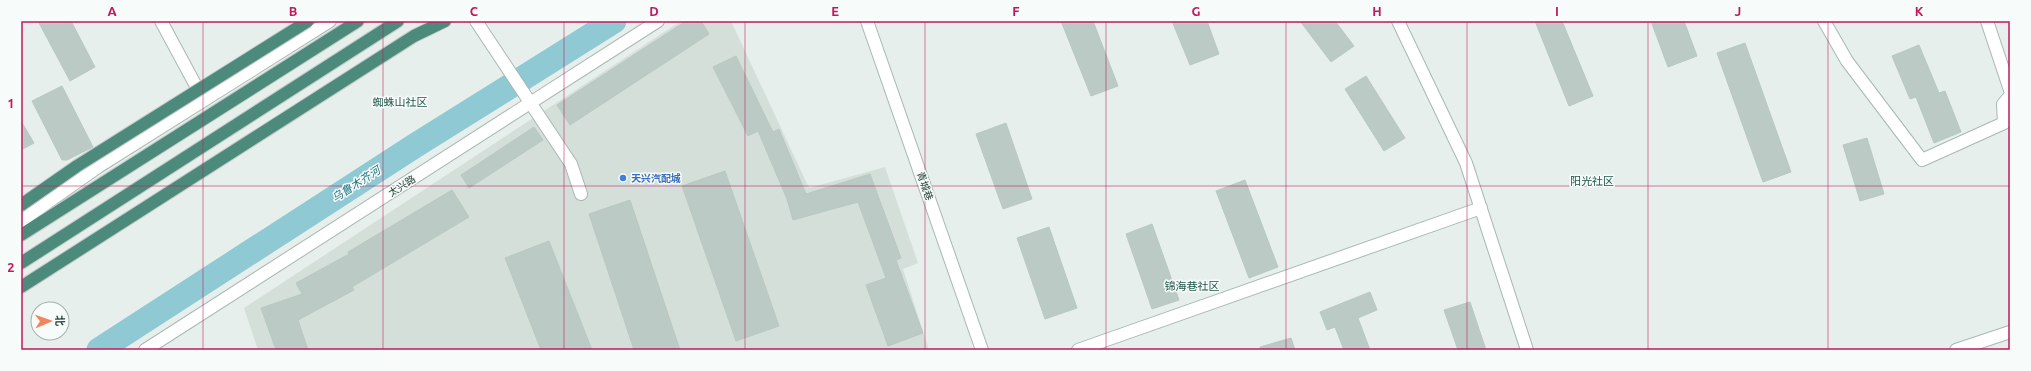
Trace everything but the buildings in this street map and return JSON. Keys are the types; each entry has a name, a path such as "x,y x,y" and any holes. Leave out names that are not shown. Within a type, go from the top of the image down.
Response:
{"highway":[{"path":"21,205 76,166 308,21"},
{"path":"21,235 358,21"},
{"path":"21,263 398,21"},
{"path":"21,287 414,36 446,21"}],"street":[{"path":"161,21 204,100"},
{"path":"21,220 98,167 330,21"},
{"path":"21,292 446,21"},
{"path":"476,21 571,164 581,194"},
{"name":"太兴路","path":"145,350 527,99 658,21"},
{"name":"青城巷","path":"867,21 982,350"},
{"path":"1398,21 1466,163 1527,350"},
{"path":"1824,21 1847,61 1922,160 2004,123 2003,104 2010,96"},
{"path":"1987,21 2010,90"},
{"path":"1078,350 1481,208"},
{"path":"1956,350 2010,332"}],"shaded area":[{"name":"天兴汽配城","path":"681,21 731,21 809,188 885,167 918,263 903,269 929,350 258,350 244,308"}],"waterway":[{"name":"乌鲁木齐河","path":"99,350 416,145 614,21"}],"place":[{"name":"天兴汽配城","path":"623,178"}],"district":[{"name":"蜘蛛山社区","path":"400,102"},
{"name":"阳光社区","path":"1592,181"},
{"name":"锦海巷社区","path":"1192,286"}]}
